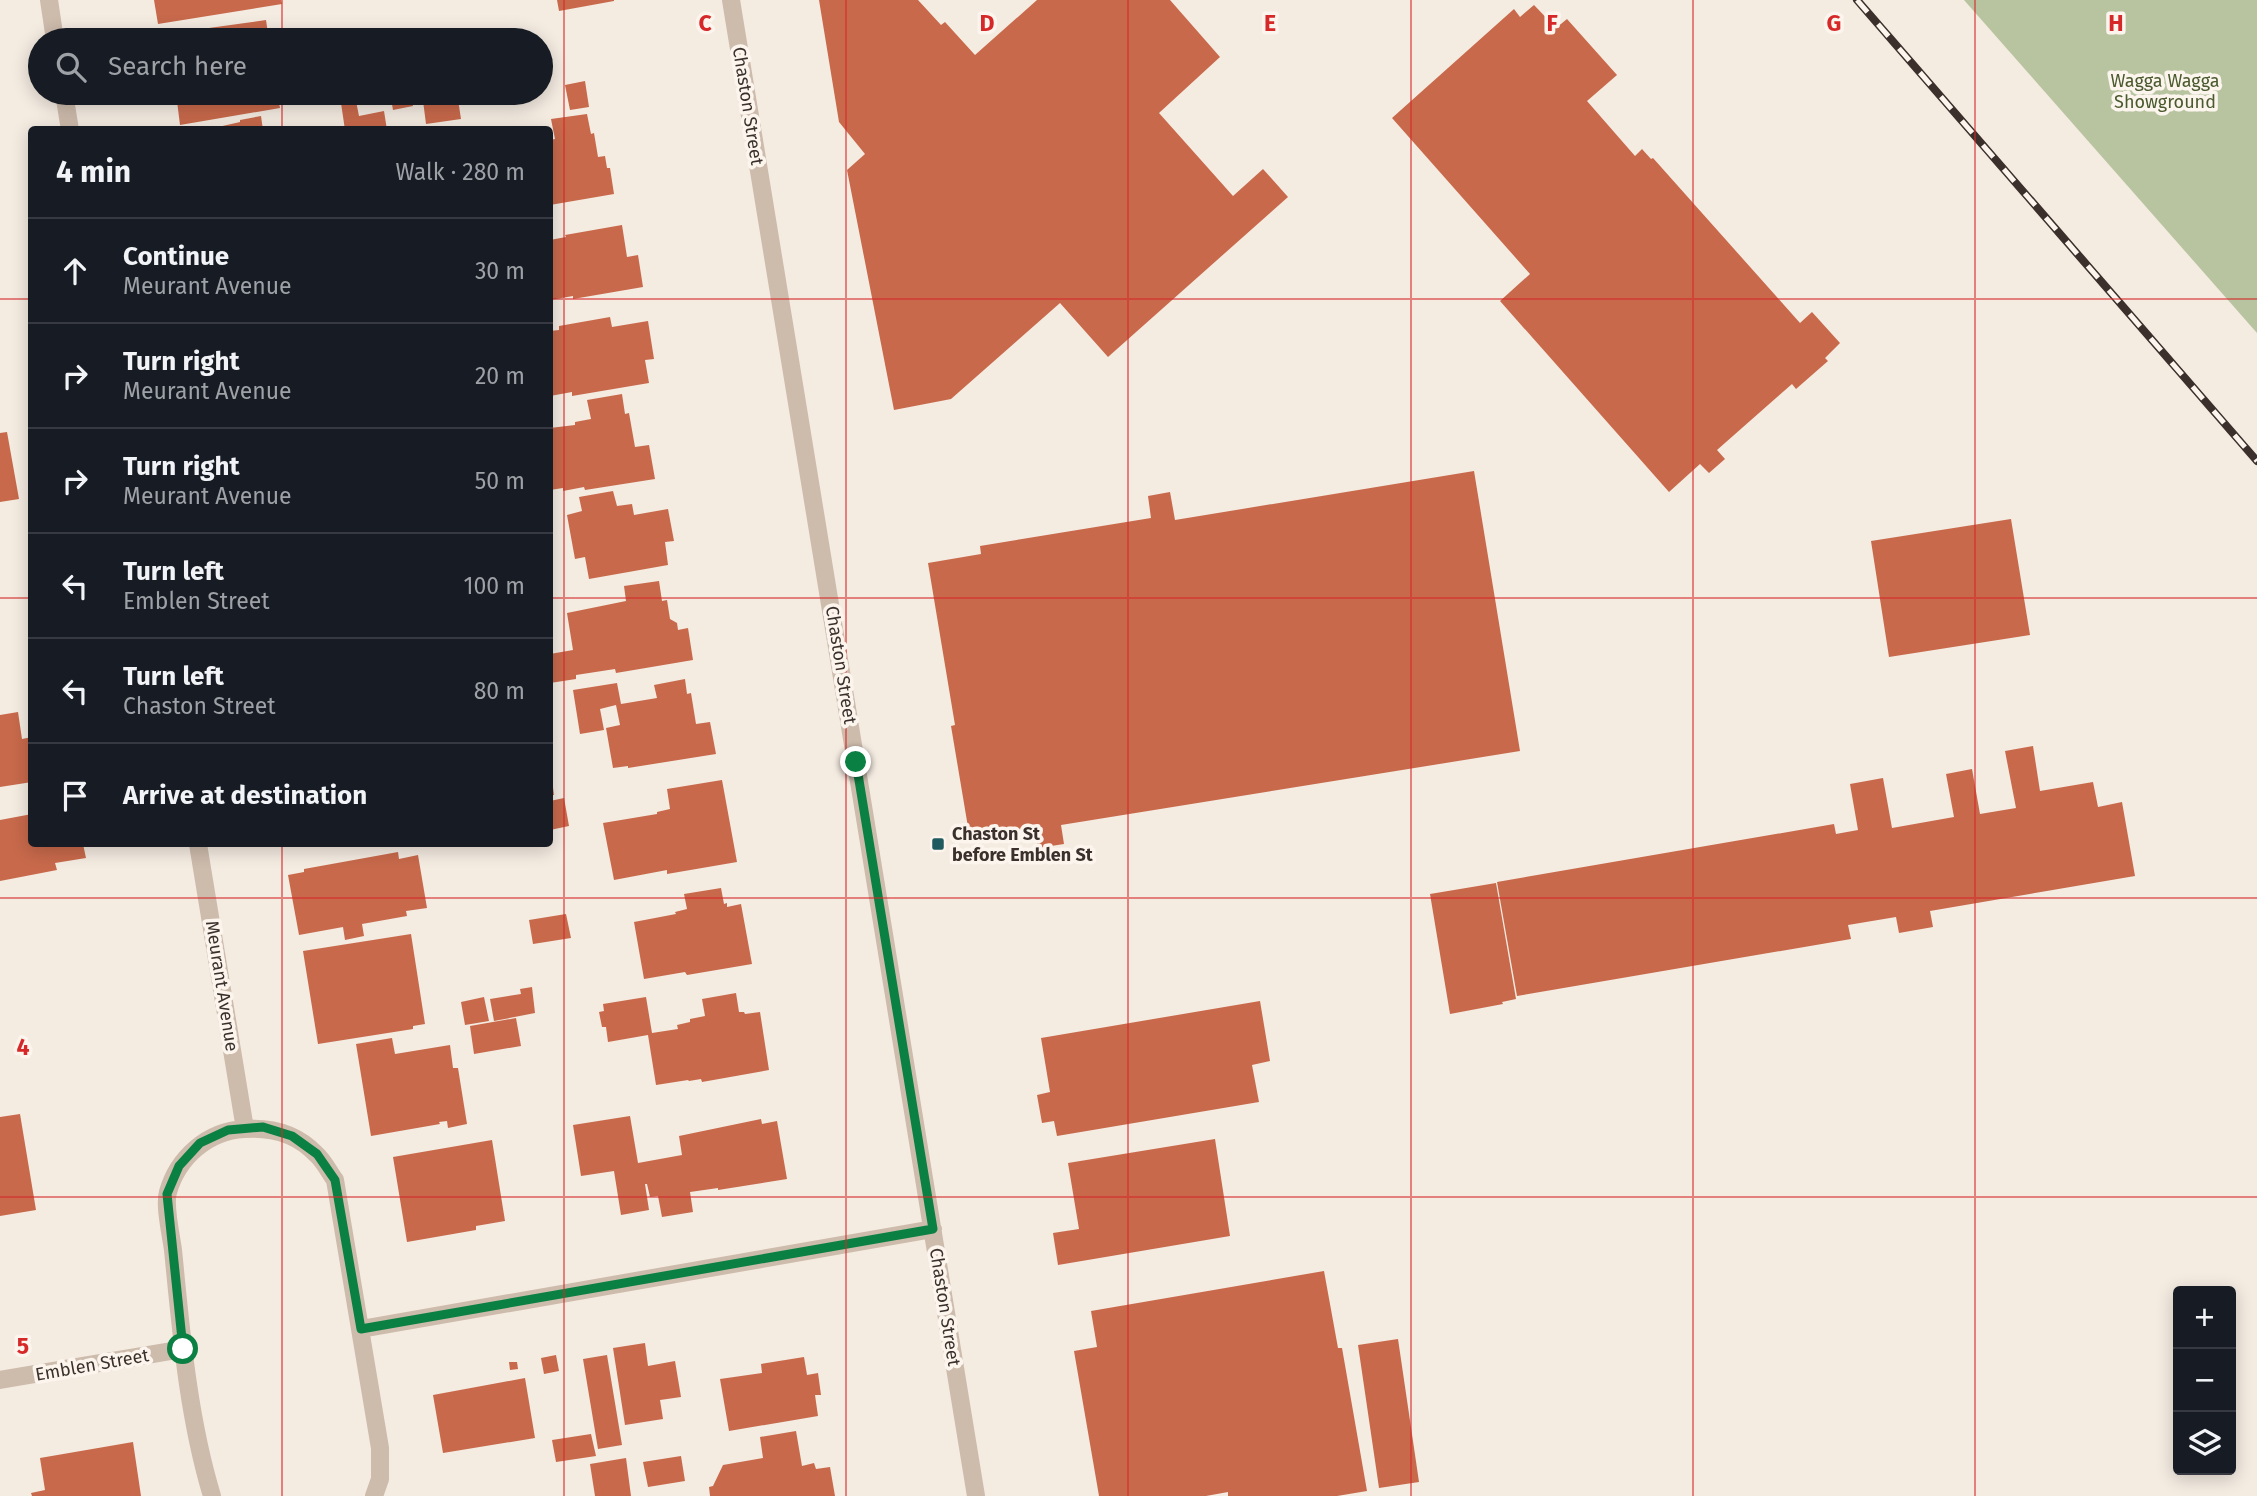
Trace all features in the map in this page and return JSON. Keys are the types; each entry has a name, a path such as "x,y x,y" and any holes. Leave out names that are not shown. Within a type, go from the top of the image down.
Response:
{"street":[{"path":"49,0 53,28"},
{"name":"Chaston Street","path":"731,0 976,1496"},
{"path":"66,105 69,126"},
{"name":"Meurant Avenue","path":"198,847 245,1129"},
{"path":"212,1496 205,1473 183,1349 167,1194 179,1166 200,1143 228,1130 263,1127 292,1136 317,1154 335,1180 380,1448 380,1479 374,1496"},
{"path":"361,1329 933,1229"},
{"name":"Emblen Street","path":"0,1380 183,1349"}],"green space":[{"name":"Wagga Wagga Showground","path":"1964,0 2257,0 2257,333"}],"building":[{"path":"154,0 281,0 282,4 158,24"},
{"path":"557,0 614,0 614,1 559,11"},
{"path":"819,0 918,0 941,25 945,22 975,55 1037,0 1170,0 1220,57 1159,113 1233,196 1263,169 1288,197 1108,357 1060,303 951,399 894,410 847,170 865,154 839,122"},
{"path":"1534,5 1556,28 1567,19 1617,75 1587,101 1635,156 1642,149 1653,158 1800,323 1812,312 1840,343 1825,358 1828,361 1796,389 1792,384 1717,450 1725,459 1709,473 1700,464 1669,492 1500,301 1530,274 1392,118 1514,9 1520,17"},
{"path":"266,20 267,28 209,28"},
{"path":"585,81 589,107 570,110 565,85"},
{"path":"178,105 279,105 280,108 180,125"},
{"path":"341,105 357,105 359,116 384,111 386,126 344,126"},
{"path":"392,105 413,105 413,106 393,110"},
{"path":"424,105 459,105 461,119 426,124"},
{"path":"587,114 598,157 605,156 607,168 610,168 614,194 553,204 555,139 551,119"},
{"path":"261,116 262,126 222,126"},
{"path":"622,225 627,257 638,255 643,287 573,299 573,296 553,299 553,239 566,237 565,235"},
{"path":"610,317 612,327 648,321 654,359 645,360 649,383 572,396 572,392 553,395 553,331 559,330 559,326"},
{"path":"622,394 625,414 629,413 635,447 649,445 655,479 585,490 584,487 563,491 563,488 553,490 553,428 575,425 575,422 591,419 587,400"},
{"path":"7,432 19,499 0,502 0,433"},
{"path":"1474,471 1520,751 1061,825 1064,844 1038,848 1035,828 970,839 951,726 955,725 928,563 981,554 980,546 1151,518 1148,496 1170,492 1175,520"},
{"path":"613,491 617,506 632,504 634,515 668,509 674,541 665,542 668,565 589,579 585,557 575,559 567,515 582,511 579,497"},
{"path":"2011,519 2030,635 1889,657 1871,541"},
{"path":"659,581 662,601 667,600 670,619 677,623 678,630 688,628 693,660 616,673 615,669 576,675 576,679 553,683 553,653 573,650 567,613 626,601 624,586"},
{"path":"685,679 687,694 691,693 696,724 710,722 716,754 613,768 606,728 620,725 616,705 600,709 604,730 580,734 573,690 617,683 621,704 657,698 654,685"},
{"path":"18,712 22,739 28,738 28,783 0,787 0,715"},
{"path":"2033,746 2040,791 2093,782 2098,807 2122,802 2135,876 1930,911 1933,927 1899,933 1896,917 1848,925 1851,939 1517,996 1497,882 1834,824 1836,834 1858,830 1850,784 1883,778 1892,828 1954,817 1946,774 1972,769 1980,814 2016,808 2005,751"},
{"path":"722,780 737,862 667,874 667,870 614,880 603,823 657,814 670,809 667,789"},
{"path":"564,798 569,826 553,829 553,800"},
{"path":"28,815 28,847 84,847 86,858 55,863 57,870 0,881 0,820"},
{"path":"398,852 399,859 418,855 427,908 406,911 407,916 362,924 364,936 345,940 343,927 299,935 288,875 304,872 304,869"},
{"path":"1496,883 1516,999 1450,1014 1430,894"},
{"path":"721,888 727,907 741,904 752,964 644,979 634,922 676,914 675,912 687,909 684,894"},
{"path":"566,914 571,938 533,944 529,920"},
{"path":"411,934 425,1024 413,1026 413,1029 318,1044 303,951"},
{"path":"532,987 535,1013 494,1021 490,999 521,994 520,989"},
{"path":"736,993 739,1012 760,1012 769,1070 702,1082 701,1079 656,1085 648,1035 608,1042 606,1027 602,1027 599,1012 604,1011 603,1004 646,997 652,1033 678,1029 677,1025 705,1016 702,999"},
{"path":"484,997 489,1021 465,1025 461,1002"},
{"path":"1260,1001 1270,1061 1252,1065 1259,1102 1057,1136 1054,1121 1042,1123 1037,1095 1050,1092 1041,1038"},
{"path":"516,1018 521,1046 474,1054 470,1026"},
{"path":"392,1038 395,1054 450,1045 453,1068 458,1068 467,1124 448,1128 447,1121 439,1122 440,1124 371,1136 356,1044"},
{"path":"20,1114 36,1210 0,1216 0,1117"},
{"path":"630,1116 638,1163 682,1155 679,1136 761,1119 762,1124 777,1121 787,1179 690,1192 693,1212 662,1217 658,1196 650,1197 645,1184 649,1210 621,1215 614,1171 581,1176 573,1125"},
{"path":"1215,1139 1230,1236 1058,1265 1053,1233 1079,1229 1068,1163"},
{"path":"492,1140 505,1221 476,1226 476,1230 407,1242 393,1157"},
{"path":"1324,1271 1338,1348 1342,1348 1367,1491 1337,1496 1228,1496 1228,1492 1206,1496 1099,1496 1074,1351 1097,1347 1091,1311"},
{"path":"1398,1339 1419,1482 1379,1488 1358,1345"},
{"path":"645,1343 648,1366 675,1361 681,1397 660,1400 663,1419 625,1425 613,1348"},
{"path":"556,1355 559,1371 544,1374 541,1358"},
{"path":"607,1355 622,1445 598,1449 583,1359"},
{"path":"804,1357 807,1375 818,1373 821,1395 815,1395 818,1416 729,1431 720,1379 762,1373 761,1364"},
{"path":"509,1362 517,1362 518,1369 510,1370"},
{"path":"525,1378 535,1438 443,1453 433,1395"},
{"path":"796,1431 802,1466 814,1463 816,1469 830,1467 835,1496 710,1496 709,1487 713,1486 723,1465 763,1458 760,1437"},
{"path":"591,1434 596,1456 556,1462 552,1440"},
{"path":"133,1442 141,1496 32,1496 31,1493 45,1490 40,1458"},
{"path":"681,1456 685,1481 648,1487 643,1462"},
{"path":"626,1458 631,1496 595,1496 590,1464"}],"railway":[{"path":"1857,0 2257,461"}],"place":[{"name":"Chaston St before Emblen St","path":"938,844"}],"route":[{"path":"183,1349 167,1194 179,1166 200,1143 228,1130 263,1127 292,1136 317,1154 335,1180 361,1329 933,1229 856,762"}]}
